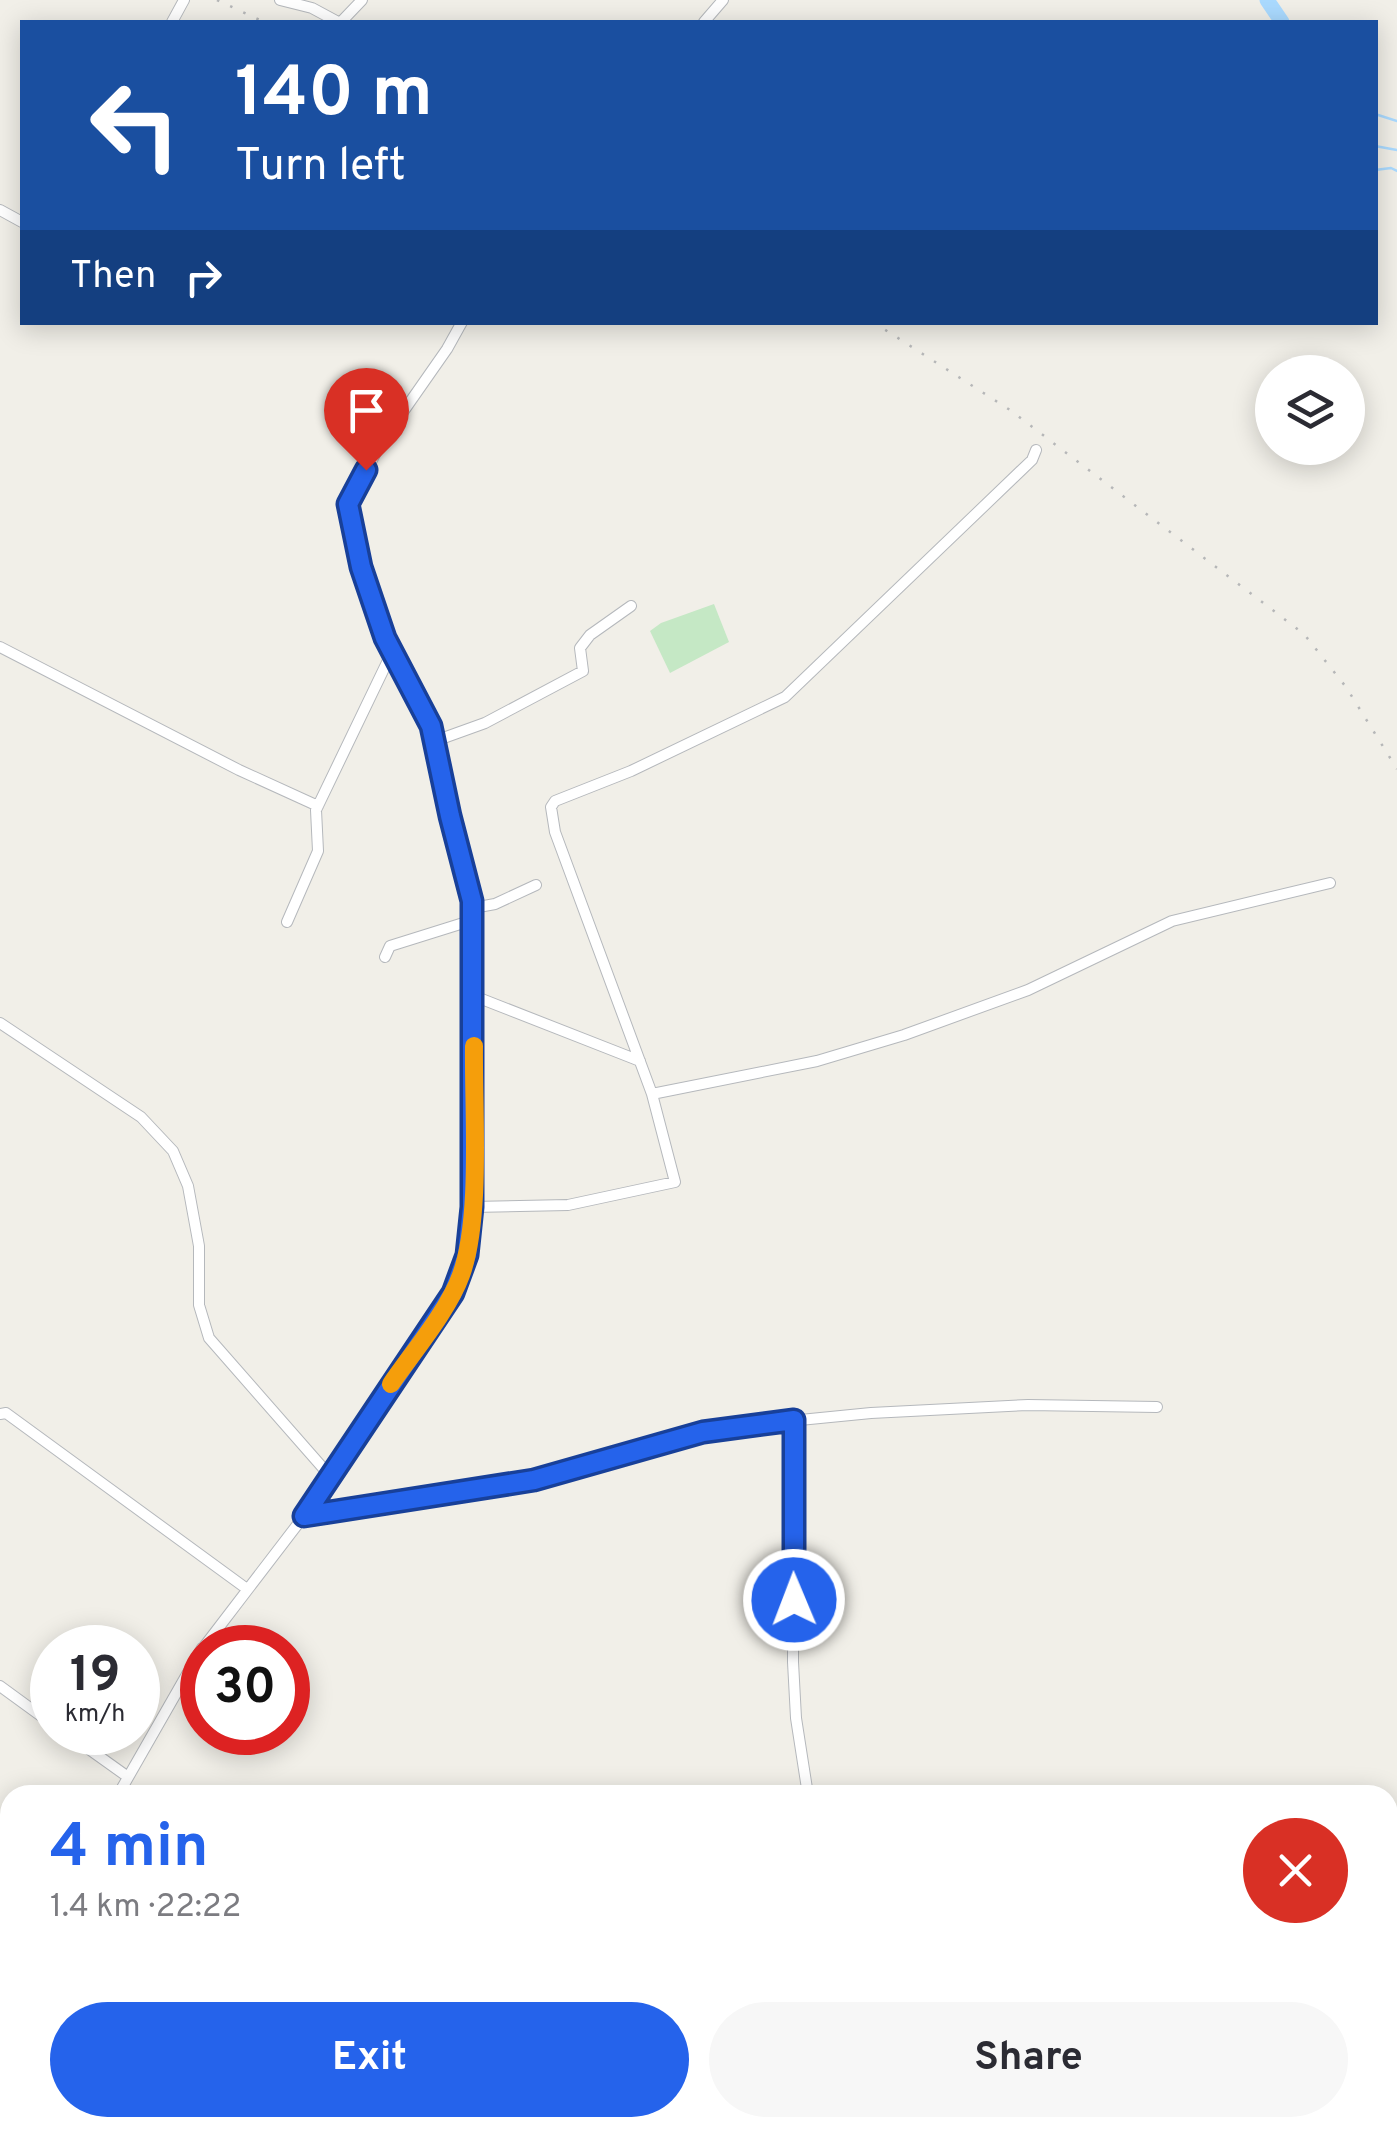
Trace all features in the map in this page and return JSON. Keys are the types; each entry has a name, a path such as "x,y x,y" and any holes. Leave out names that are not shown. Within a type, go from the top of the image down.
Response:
{"street":[{"path":"280,0 312,8 336,20"},
{"path":"342,20 362,0"},
{"path":"706,20 723,0"},
{"path":"220,1625 304,1516 453,1293 467,1255 472,1207 473,914 435,741 392,652 361,567 348,504 382,442 460,325"},
{"path":"472,1207 568,1204 675,1182 652,1094 555,832 551,807 563,797 631,771 785,697 1032,460 1036,450"},
{"path":"435,741 485,724 583,671 580,648 631,606"},
{"path":"0,647 239,770 318,806"},
{"path":"288,922 318,851 320,840 314,813 392,652"},
{"path":"652,1094 817,1061 904,1035 1028,990 1172,921 1330,883"},
{"path":"385,958 390,946 536,885"},
{"path":"474,996 640,1061"},
{"path":"0,1023 141,1117 173,1151 188,1186 199,1246 199,1306 209,1338 330,1476"},
{"path":"304,1516 534,1480 703,1432 794,1420 1028,1404 1158,1406"},
{"path":"0,1414 6,1414 247,1589"},
{"path":"794,1420 793,1662 796,1718 806,1785"},
{"path":"0,1686 30,1708"},
{"path":"124,1785 180,1687"},
{"path":"96,1755 128,1778"}],"green space":[{"path":"714,604 729,642 670,673 650,631 661,623"}],"waterway":[{"path":"1267,0 1281,20"},
{"path":"1378,115 1397,121"},
{"path":"1378,147 1397,150"},
{"path":"1378,170 1397,171"}],"railway":[{"path":"217,0 260,20"},
{"path":"878,325 1010,410 1304,634 1346,687 1397,769"}],"slow traffic":[{"path":"391,1384 453,1293 467,1255 472,1207 474,1046"}],"route":[{"path":"366,470 348,504 361,567 385,638 431,726 472,901 472,1207 467,1255 453,1293 304,1516 534,1480 703,1432 794,1420 794,1600"}]}
